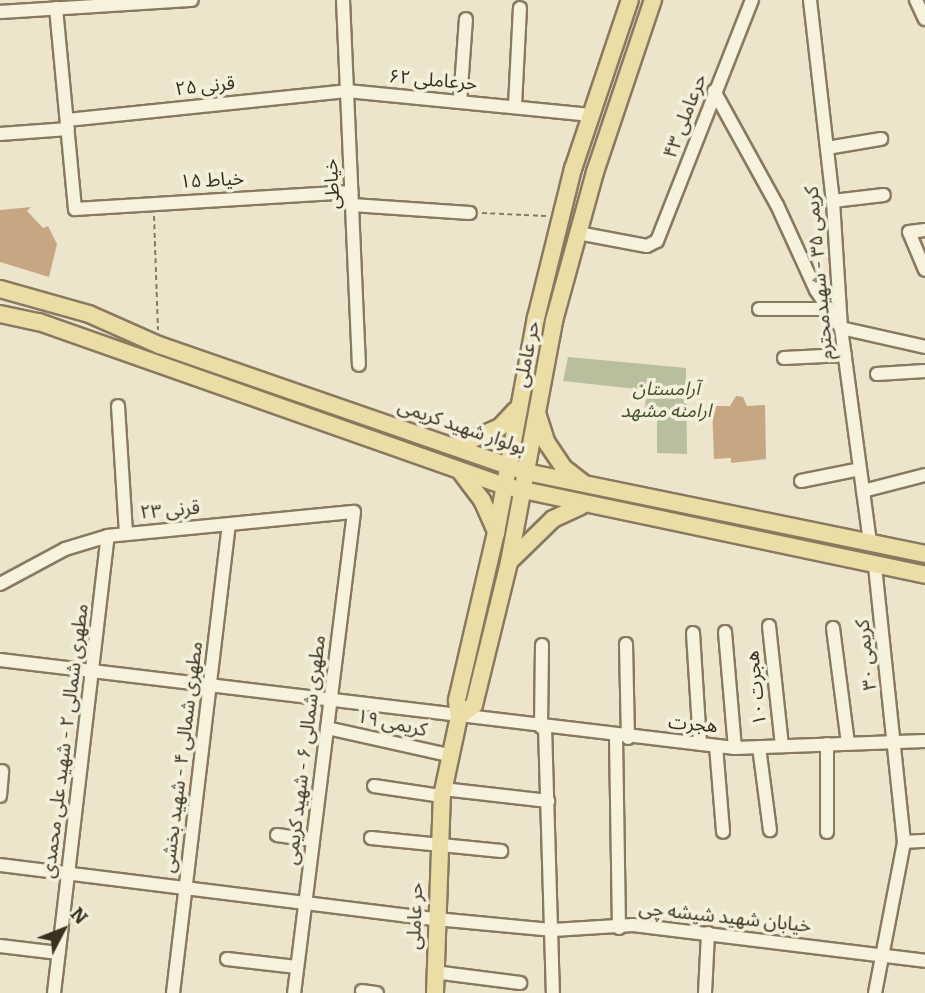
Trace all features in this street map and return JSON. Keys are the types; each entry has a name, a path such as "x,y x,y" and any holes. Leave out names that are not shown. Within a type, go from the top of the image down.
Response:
{"main road":[{"name":"حر عاملی","path":"435,993 438,845 442,792 459,717 457,700 496,533 516,410 561,217 591,115 630,0"},
{"name":"حر عاملی","path":"459,717 474,705 509,562 554,321 578,233 653,0"},
{"name":"بولوار شهید کریمی","path":"0,289 89,314 159,345 526,472 925,554"},
{"path":"0,314 39,322 504,486 581,506 925,575"},
{"path":"455,447 500,427 516,410"},
{"path":"537,414 547,443 564,468 587,486"},
{"path":"460,471 482,500 496,533"},
{"path":"509,562 529,538 581,506"}],"street":[{"path":"0,12 192,0"},
{"name":"خیاطی","path":"343,0 359,365"},
{"name":"حرعاملی ۴۳","path":"578,233 653,244 752,0"},
{"name":"کریمی ۳۵ - شهیدمحترم","path":"810,0 833,201 841,328 870,542"},
{"path":"916,0 925,19"},
{"path":"55,8 68,124"},
{"path":"515,106 520,8"},
{"path":"460,102 466,19"},
{"name":"حرعاملی ۶۲","path":"347,91 591,115"},
{"name":"قرنی ۲۵","path":"0,134 347,91"},
{"path":"714,91 828,309 841,328 925,347"},
{"name":"خیاط ۱۵","path":"68,124 75,209 154,202 351,198 470,213"},
{"path":"827,148 881,139"},
{"path":"833,201 884,195"},
{"path":"925,230 909,232 925,270"},
{"path":"759,309 828,309"},
{"path":"784,358 845,355"},
{"path":"877,374 925,371"},
{"path":"118,406 126,534"},
{"path":"801,481 860,468"},
{"path":"863,491 925,475"},
{"name":"قرنی ۲۳","path":"0,584 65,549 108,536 354,513"},
{"name":"مطهری شمالی ۶ - شهید کریمی","path":"294,993 354,513"},
{"name":"مطهری شمالی ۴ - شهید بخشی","path":"173,993 229,525"},
{"name":"مطهری شمالی ۲ - شهید علی محمدی","path":"54,993 108,536"},
{"name":"کریمی ۳۰","path":"875,993 879,955 904,842 876,565"},
{"name":"هجرت ۱۰","path":"769,626 782,746"},
{"path":"833,628 848,743"},
{"path":"725,632 735,748"},
{"path":"693,634 700,744"},
{"path":"619,928 618,831 626,644"},
{"path":"542,645 553,993"},
{"name":"هجرت","path":"0,660 622,737 735,748 925,741"},
{"name":"کریمی ۱۹","path":"327,729 449,755"},
{"path":"827,744 827,832"},
{"path":"716,746 723,832"},
{"path":"759,747 770,830"},
{"path":"0,796 2,771"},
{"path":"374,786 548,801"},
{"path":"277,835 313,840"},
{"path":"371,838 501,851"},
{"path":"904,842 925,841"},
{"name":"خیابان شهید شیشه چی","path":"0,865 436,919 553,930 634,925 925,961"},
{"path":"705,993 708,933"},
{"path":"0,946 59,953"},
{"path":"227,959 297,967"},
{"path":"435,972 520,982"},
{"path":"362,991 377,993"}],"path":[{"path":"154,202 159,345"},
{"path":"470,213 561,217"}],"green space":[{"name":"آرامستان ارامنه مشهد","path":"568,357 686,368 687,454 657,453 657,420 645,419 646,390 563,381"}],"building":[{"path":"31,207 27,211 43,228 48,226 57,244 49,277 0,262 0,210"},
{"path":"736,396 743,397 747,406 765,405 766,459 731,463 731,458 714,459 712,406 730,406"}]}
